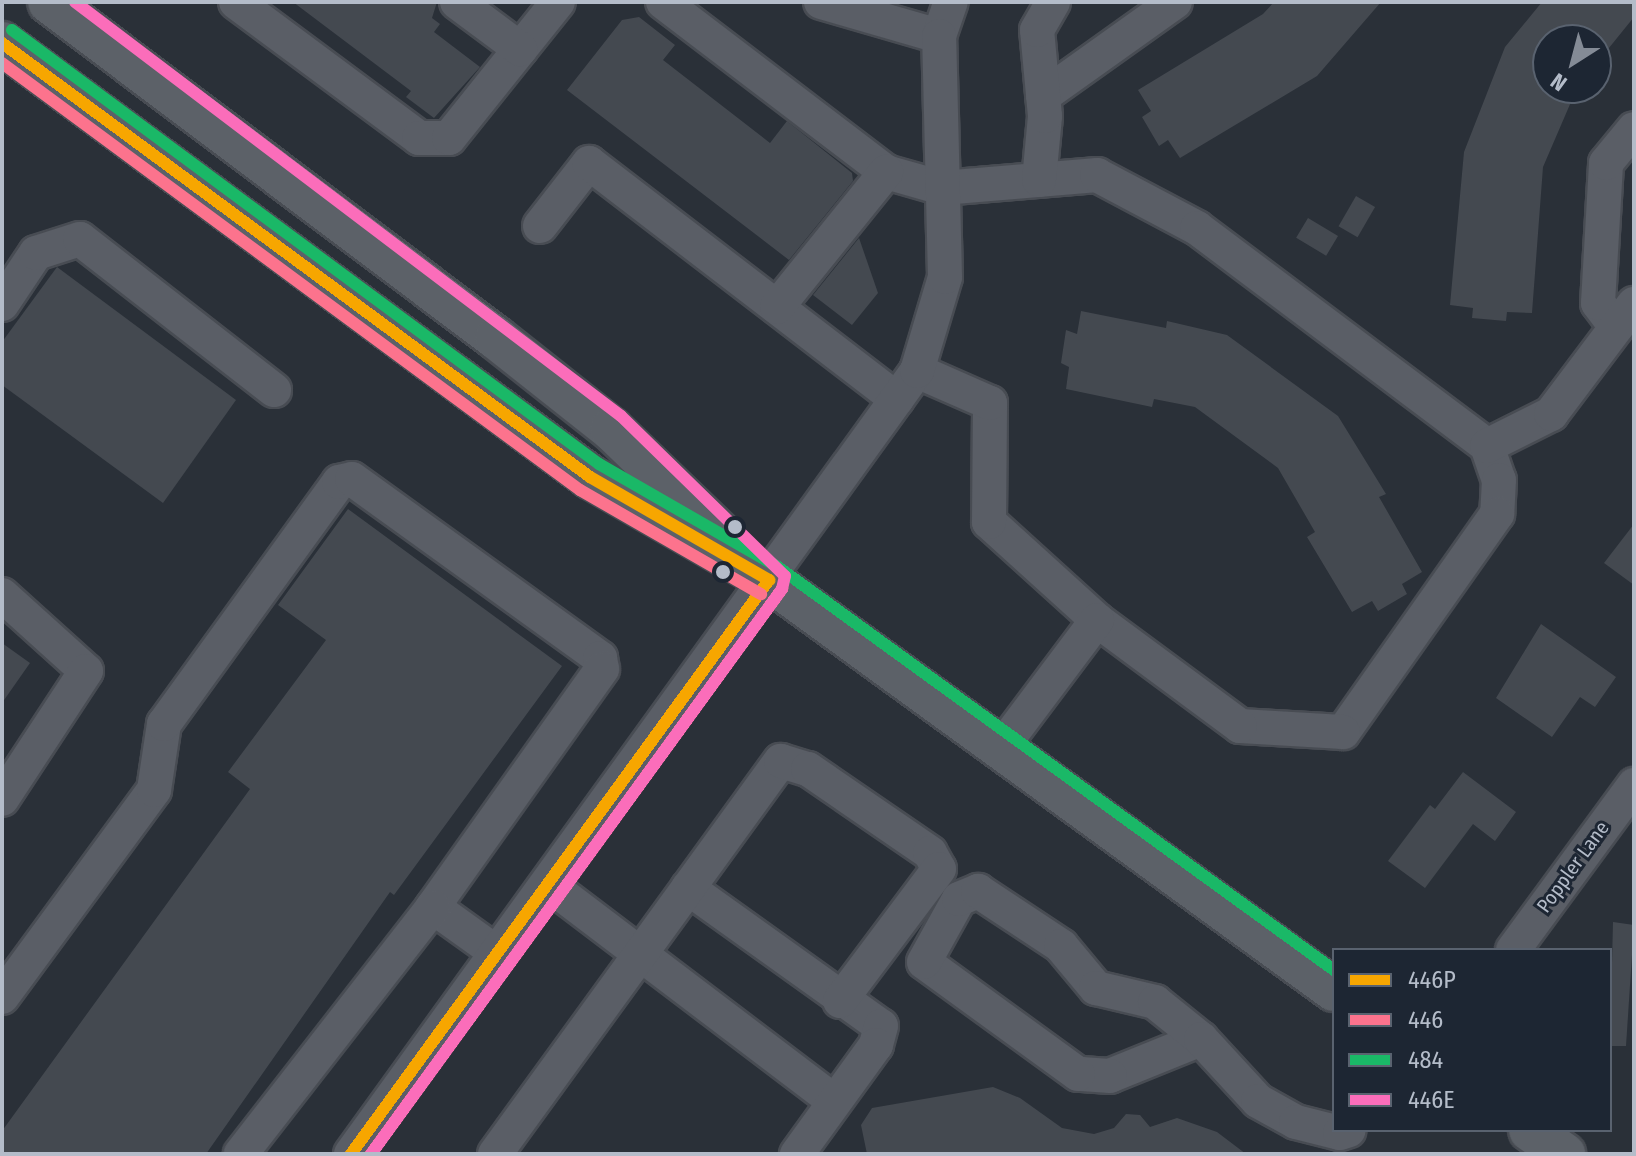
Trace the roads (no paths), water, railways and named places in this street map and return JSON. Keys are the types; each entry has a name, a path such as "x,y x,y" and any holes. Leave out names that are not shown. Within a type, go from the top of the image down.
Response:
{"main road":[{"path":"49,2 611,429 769,580"},
{"path":"2,43 590,477 769,580 1332,989"},
{"path":"1533,1132 1564,1154"}],"street":[{"path":"236,2 419,138 449,138 558,2"},
{"path":"457,2 520,49"},
{"path":"663,2 886,172 942,188 1097,175 1197,228 1487,446 1500,490 1492,525 1343,732 1240,726 1097,620 989,522 990,403 917,371"},
{"path":"821,2 939,36"},
{"path":"355,1153 917,371 945,277 939,36 951,2"},
{"path":"1039,180 1043,96 1037,30 1053,2"},
{"path":"1043,96 1175,2"},
{"path":"1487,446 1551,414 1625,315 1598,303 1606,163 1634,129"},
{"path":"540,226 589,163 897,399"},
{"path":"777,307 886,172"},
{"path":"2,304 36,253 80,239 274,390"},
{"path":"2,997 154,790 164,724 345,479 352,479 602,663 433,907 241,1154"},
{"path":"2,595 86,671 2,799"},
{"path":"1001,748 1097,620"},
{"path":"495,1154 781,761 808,769 930,853 939,869 840,1001"},
{"name":"Poppler Lane","path":"1514,948 1634,785"},
{"path":"548,884 834,1101"},
{"path":"688,888 840,1001 881,1026 876,1045 797,1154"},
{"path":"1201,1039 1110,1076 1078,1074 924,962 959,899 978,891 1061,946 1096,988 1155,1002 1201,1039 1258,1101 1296,1122 1332,1131"},
{"path":"433,907 497,953"}]}
